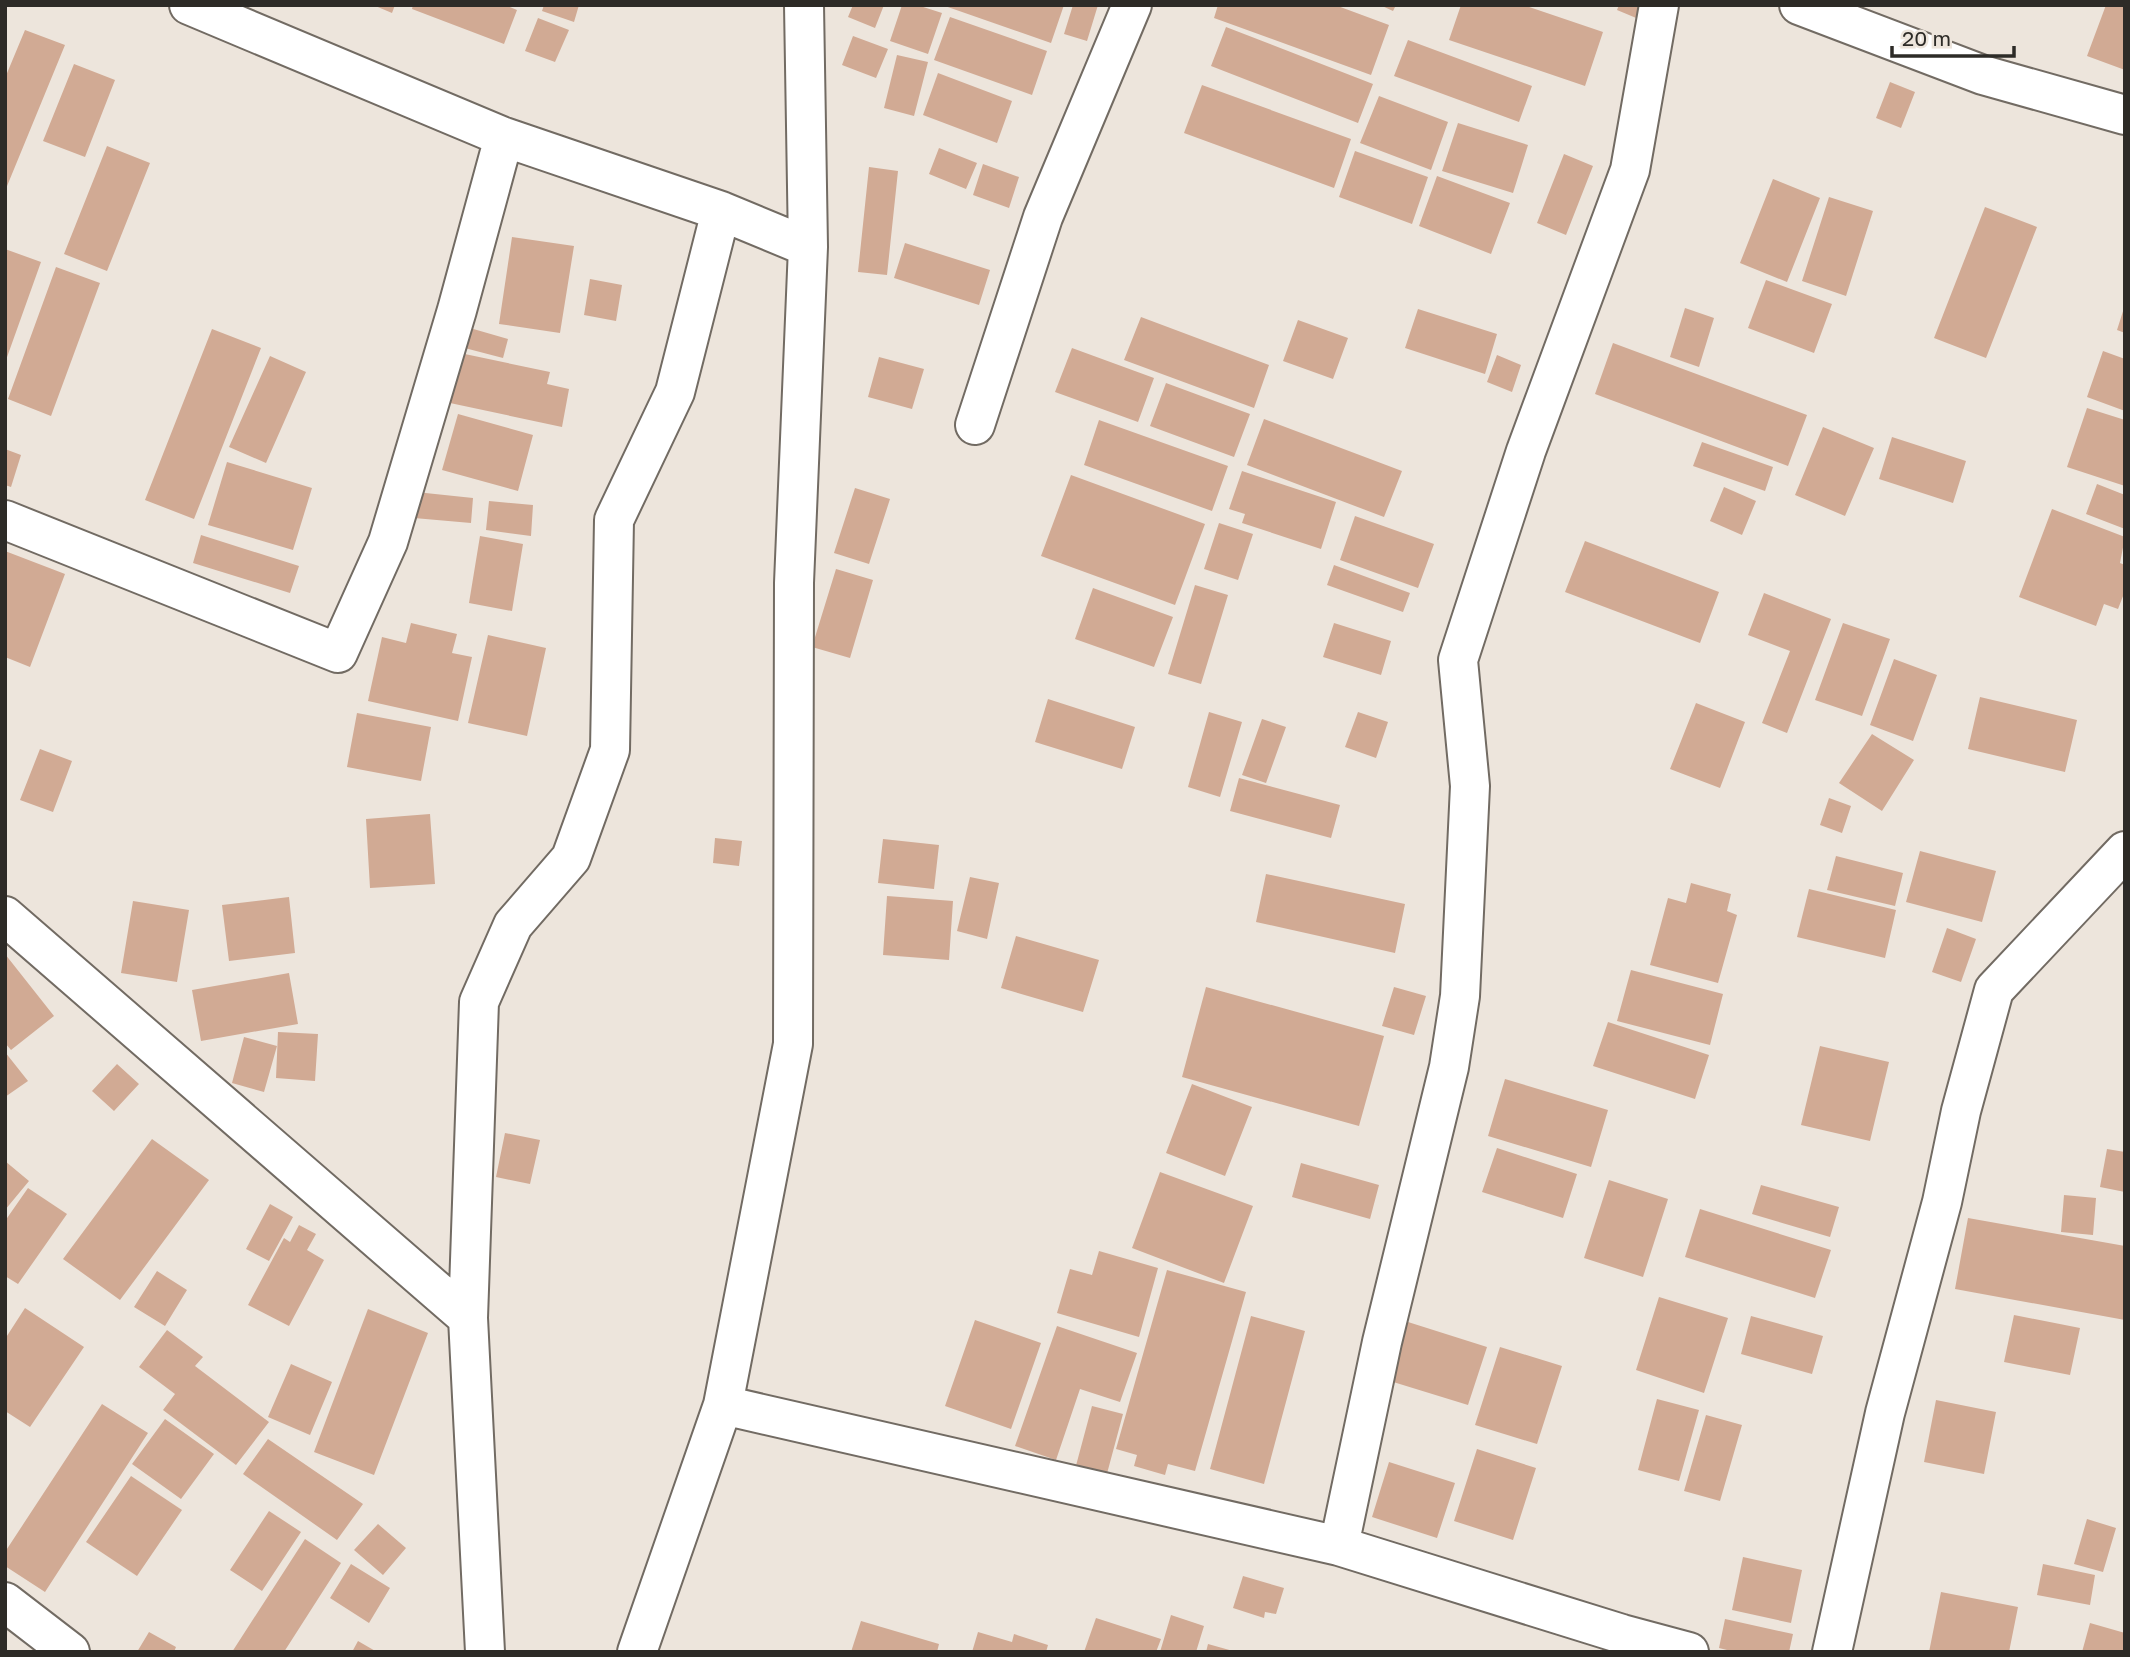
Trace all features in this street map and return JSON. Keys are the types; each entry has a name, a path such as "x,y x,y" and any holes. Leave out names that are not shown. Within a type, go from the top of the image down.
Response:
{"street":[{"path":"189,5 504,137 721,212 808,247"},
{"path":"638,1652 723,1405 793,1044 794,583 808,247 804,5"},
{"path":"975,425 1043,217 1132,5"},
{"path":"1339,1546 1382,1342 1448,1067 1460,996 1470,786 1458,660 1525,451 1630,170 1659,5"},
{"path":"1799,5 1983,75 2125,115"},
{"path":"5,520 338,653 388,542 457,310 504,137"},
{"path":"485,1652 468,1318 479,1002 513,925 571,858 610,750 614,520 675,392 721,212"},
{"path":"1832,1652 1885,1413 1942,1202 1961,1111 1994,990 2125,851"},
{"path":"5,916 468,1318"},
{"path":"723,1405 1339,1546 1622,1634 1689,1652"},
{"path":"5,1602 70,1652"}],"building":[{"path":"373,5 395,5 392,13"},
{"path":"413,5 505,5 517,10 504,44 412,9"},
{"path":"544,5 579,5 574,22 542,11"},
{"path":"853,5 884,5 875,28 848,17"},
{"path":"902,5 917,5 942,13 928,54 890,41"},
{"path":"942,5 1064,5 1051,43"},
{"path":"1073,5 1098,5 1087,41 1064,34"},
{"path":"1218,5 1335,5 1389,25 1371,75 1214,18"},
{"path":"1380,5 1396,5 1393,11"},
{"path":"1461,5 1523,5 1603,32 1585,86 1449,40"},
{"path":"1619,5 1646,5 1641,20 1617,10"},
{"path":"2106,5 2125,5 2125,70 2087,56"},
{"path":"950,17 1047,51 1032,95 934,60"},
{"path":"538,18 569,30 555,62 525,51"},
{"path":"1226,27 1373,84 1358,123 1211,66"},
{"path":"25,30 65,45 5,191 5,78"},
{"path":"853,36 888,49 876,78 842,65"},
{"path":"1408,40 1532,86 1519,122 1394,76"},
{"path":"897,55 928,62 914,116 884,108"},
{"path":"74,64 115,80 85,157 43,141"},
{"path":"938,73 1012,101 997,143 923,115"},
{"path":"1890,82 1915,92 1901,128 1876,118"},
{"path":"1202,85 1351,139 1334,188 1184,133"},
{"path":"1379,96 1448,122 1431,170 1360,143"},
{"path":"1458,123 1528,145 1513,193 1442,171"},
{"path":"107,146 150,163 107,271 64,254"},
{"path":"939,148 977,163 966,189 929,174"},
{"path":"1355,151 1428,177 1412,224 1339,197"},
{"path":"1564,154 1593,166 1566,235 1537,223"},
{"path":"983,164 1019,177 1009,208 973,195"},
{"path":"869,167 898,171 887,275 858,272"},
{"path":"1437,176 1510,203 1491,254 1419,226"},
{"path":"1773,179 1820,198 1787,282 1740,263"},
{"path":"1829,197 1873,211 1846,296 1802,281"},
{"path":"1985,207 2037,227 1986,358 1934,338"},
{"path":"512,237 574,246 560,333 499,324"},
{"path":"905,243 990,270 979,305 894,278"},
{"path":"5,249 41,262 6,360 5,360"},
{"path":"56,267 100,283 51,416 8,399"},
{"path":"590,279 622,285 616,321 584,315"},
{"path":"1766,280 1832,304 1814,353 1748,328"},
{"path":"1685,308 1714,318 1699,367 1670,357"},
{"path":"2125,308 2125,333 2117,330"},
{"path":"1418,309 1497,334 1485,374 1405,348"},
{"path":"1141,317 1269,365 1254,408 1124,360"},
{"path":"1298,320 1348,338 1333,379 1283,361"},
{"path":"463,326 508,339 503,358 457,346"},
{"path":"212,329 261,348 194,519 145,500"},
{"path":"1613,343 1807,415 1788,466 1595,394"},
{"path":"1072,348 1154,378 1138,422 1055,392"},
{"path":"2103,351 2125,359 2125,411 2087,397"},
{"path":"460,353 550,372 547,384 569,389 562,427 450,403"},
{"path":"1497,355 1521,365 1512,392 1487,382"},
{"path":"270,356 306,372 266,463 229,447"},
{"path":"879,357 924,369 912,409 868,397"},
{"path":"1166,383 1250,414 1234,457 1150,426"},
{"path":"2087,408 2125,420 2125,486 2067,467"},
{"path":"458,414 533,435 518,491 442,470"},
{"path":"1264,419 1402,471 1384,517 1247,465"},
{"path":"1099,420 1228,466 1212,511 1084,465"},
{"path":"1823,427 1874,448 1845,516 1795,495"},
{"path":"1892,437 1966,461 1953,503 1879,479"},
{"path":"1702,442 1773,467 1765,491 1693,466"},
{"path":"5,449 21,455 11,487 5,485"},
{"path":"227,462 312,488 293,550 208,525"},
{"path":"1242,471 1336,502 1321,549 1242,523 1245,514 1229,509"},
{"path":"1071,475 1205,524 1175,605 1041,556"},
{"path":"2097,484 2125,495 2125,529 2086,514"},
{"path":"1724,487 1756,501 1742,535 1710,521"},
{"path":"855,488 890,499 869,564 834,553"},
{"path":"416,492 473,498 471,523 414,518"},
{"path":"489,501 533,505 531,536 486,530"},
{"path":"2052,509 2125,537 2120,563 2125,565 2125,591 2118,609 2104,604 2096,626 2019,597"},
{"path":"1355,516 1434,544 1418,588 1340,560"},
{"path":"1219,523 1253,534 1238,580 1204,569"},
{"path":"201,535 299,566 290,593 193,563"},
{"path":"480,536 523,544 512,611 469,603"},
{"path":"1585,541 1719,592 1700,643 1565,592"},
{"path":"5,551 65,574 30,667 5,657"},
{"path":"1334,565 1410,593 1403,612 1327,585"},
{"path":"836,569 873,580 850,658 812,647"},
{"path":"1195,585 1228,595 1201,684 1168,674"},
{"path":"1093,588 1173,617 1154,667 1075,639"},
{"path":"1764,593 1831,619 1787,733 1762,723 1790,651 1748,635"},
{"path":"411,623 457,634 452,653 472,657 458,721 368,701 382,637 406,643"},
{"path":"1334,623 1391,641 1381,675 1323,657"},
{"path":"1843,623 1890,639 1862,716 1815,700"},
{"path":"488,635 546,648 527,736 468,723"},
{"path":"1894,659 1937,675 1913,741 1870,725"},
{"path":"1980,697 2077,720 2065,772 1968,749"},
{"path":"1048,699 1135,727 1122,769 1035,742"},
{"path":"1696,703 1745,722 1720,788 1670,769"},
{"path":"1209,712 1242,722 1220,797 1188,787"},
{"path":"1358,712 1388,722 1376,758 1345,747"},
{"path":"357,713 431,727 421,781 347,767"},
{"path":"1262,719 1286,727 1266,783 1242,775"},
{"path":"1872,734 1914,760 1882,811 1839,783"},
{"path":"40,749 72,761 53,812 20,800"},
{"path":"1239,778 1340,805 1331,838 1230,811"},
{"path":"1829,798 1851,806 1842,833 1820,825"},
{"path":"430,814 435,884 370,888 366,819"},
{"path":"715,838 742,841 739,866 713,863"},
{"path":"883,839 939,845 934,889 878,883"},
{"path":"1920,851 1996,871 1982,922 1906,902"},
{"path":"1836,856 1903,873 1895,906 1827,890"},
{"path":"1266,874 1405,904 1395,953 1256,922"},
{"path":"970,877 999,883 987,939 957,931"},
{"path":"1691,883 1731,894 1727,911 1737,915 1718,983 1650,965 1668,898 1686,903"},
{"path":"1809,889 1896,910 1885,958 1797,937"},
{"path":"887,896 953,901 949,960 883,955"},
{"path":"289,897 295,953 229,961 222,905"},
{"path":"133,901 189,910 177,982 121,973"},
{"path":"1947,928 1976,939 1961,982 1932,972"},
{"path":"1016,936 1099,960 1083,1012 1001,988"},
{"path":"5,954 54,1016 11,1050 5,1043"},
{"path":"1631,970 1723,994 1710,1045 1617,1021"},
{"path":"289,973 298,1024 201,1041 192,990"},
{"path":"1206,987 1384,1036 1359,1126 1182,1077"},
{"path":"1394,987 1426,996 1414,1035 1382,1026"},
{"path":"1608,1022 1709,1055 1695,1099 1593,1066"},
{"path":"278,1032 318,1034 315,1081 276,1078"},
{"path":"244,1037 277,1046 264,1092 232,1083"},
{"path":"1820,1046 1889,1062 1870,1141 1801,1125"},
{"path":"5,1052 28,1081 5,1097"},
{"path":"117,1064 139,1084 114,1111 92,1091"},
{"path":"1505,1079 1608,1110 1591,1167 1488,1136"},
{"path":"1192,1084 1252,1107 1225,1176 1166,1153"},
{"path":"505,1133 540,1140 530,1184 496,1177"},
{"path":"152,1139 209,1180 120,1300 63,1259"},
{"path":"1497,1148 1577,1174 1563,1218 1482,1192"},
{"path":"2107,1149 2125,1152 2125,1192 2100,1187"},
{"path":"5,1161 29,1181 5,1210"},
{"path":"1301,1163 1379,1185 1370,1219 1292,1197"},
{"path":"1160,1172 1253,1206 1224,1283 1132,1248"},
{"path":"1609,1180 1668,1199 1643,1277 1584,1258"},
{"path":"1761,1185 1839,1207 1830,1237 1752,1214"},
{"path":"28,1188 67,1214 18,1284 5,1276 5,1221"},
{"path":"2064,1195 2096,1198 2093,1235 2061,1232"},
{"path":"270,1204 293,1217 269,1261 246,1249"},
{"path":"1700,1209 1831,1250 1815,1298 1685,1257"},
{"path":"1968,1218 2125,1246 2125,1320 1955,1289"},
{"path":"299,1225 316,1234 307,1250 324,1260 289,1326 248,1305 284,1238 290,1242"},
{"path":"1099,1251 1158,1268 1139,1337 1057,1313 1070,1269 1092,1275"},
{"path":"1167,1270 1246,1292 1195,1471 1168,1464 1165,1475 1134,1466 1137,1455 1116,1449"},
{"path":"157,1271 187,1290 165,1326 134,1307"},
{"path":"1659,1297 1728,1318 1704,1393 1636,1370"},
{"path":"25,1308 84,1347 30,1427 5,1411 5,1339"},
{"path":"368,1309 428,1333 374,1475 314,1452"},
{"path":"2014,1315 2080,1328 2070,1375 2004,1362"},
{"path":"1251,1316 1305,1331 1264,1484 1210,1469"},
{"path":"1751,1316 1823,1336 1812,1374 1741,1354"},
{"path":"975,1320 1041,1343 1011,1429 945,1406"},
{"path":"1408,1322 1487,1347 1468,1405 1390,1381"},
{"path":"1057,1326 1137,1353 1120,1402 1080,1389 1056,1460 1015,1446"},
{"path":"167,1330 203,1357 195,1366 269,1422 236,1465 163,1410 175,1394 139,1367"},
{"path":"1500,1347 1562,1366 1537,1444 1475,1425"},
{"path":"291,1364 332,1382 310,1435 268,1417"},
{"path":"1657,1399 1699,1410 1679,1481 1638,1470"},
{"path":"1936,1400 1996,1412 1984,1474 1924,1462"},
{"path":"102,1404 148,1433 45,1592 5,1566 5,1552"},
{"path":"1092,1406 1123,1414 1105,1481 1074,1473"},
{"path":"1706,1415 1742,1425 1720,1501 1684,1491"},
{"path":"165,1419 214,1454 181,1499 132,1464"},
{"path":"268,1439 363,1504 337,1540 243,1474"},
{"path":"1477,1449 1536,1468 1513,1540 1454,1521"},
{"path":"1389,1462 1455,1483 1437,1538 1372,1517"},
{"path":"131,1476 182,1510 137,1576 86,1542"},
{"path":"269,1511 301,1532 262,1591 230,1570"},
{"path":"2087,1519 2116,1528 2103,1572 2074,1564"},
{"path":"378,1524 406,1548 383,1575 354,1550"},
{"path":"305,1539 341,1563 284,1652 232,1652"},
{"path":"1743,1557 1802,1570 1791,1623 1732,1610"},
{"path":"351,1564 390,1588 369,1623 330,1598"},
{"path":"2043,1564 2095,1575 2090,1605 2037,1595"},
{"path":"1243,1576 1284,1588 1276,1614 1265,1612 1264,1618 1233,1608"},
{"path":"1941,1592 2018,1607 2009,1652 1929,1652"},
{"path":"1171,1615 1204,1626 1196,1652 1160,1652"},
{"path":"1096,1618 1161,1639 1156,1652 1084,1652"},
{"path":"1725,1619 1793,1634 1789,1652 1735,1652 1719,1648"},
{"path":"861,1621 939,1644 937,1652 851,1652"},
{"path":"2090,1623 2125,1633 2125,1652 2082,1652"},
{"path":"149,1632 176,1647 174,1652 137,1652"},
{"path":"978,1632 1012,1642 1014,1634 1048,1645 1046,1652 972,1652"},
{"path":"358,1641 377,1652 352,1652"},
{"path":"1208,1644 1233,1651 1206,1652"}]}
